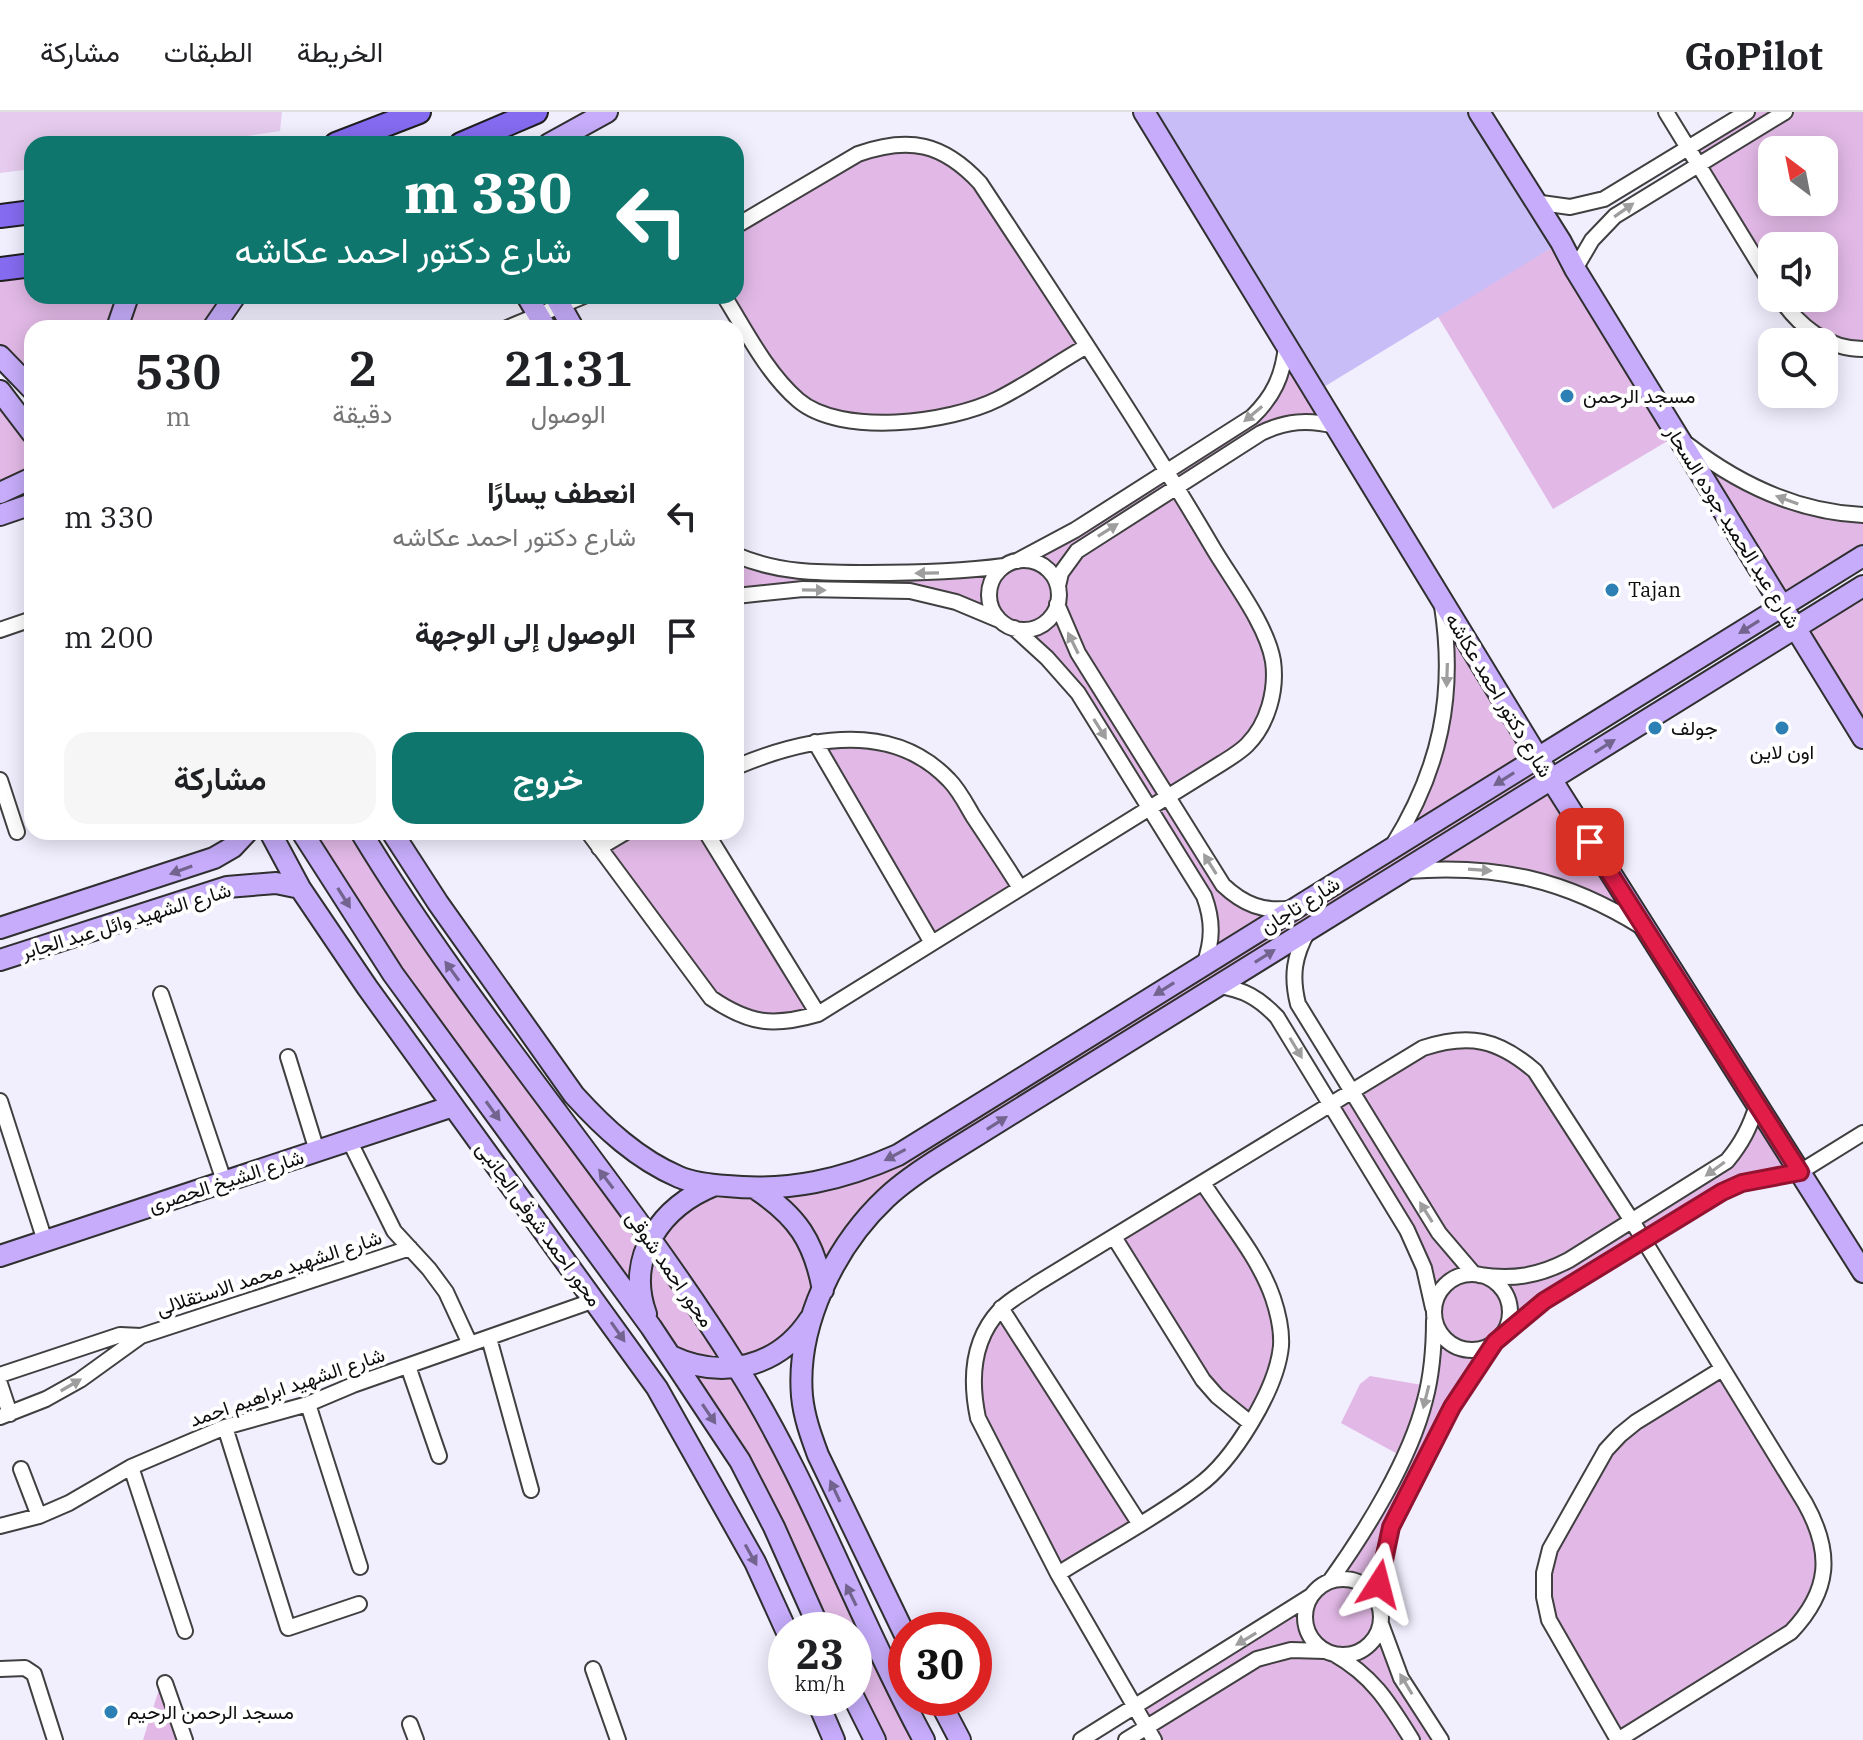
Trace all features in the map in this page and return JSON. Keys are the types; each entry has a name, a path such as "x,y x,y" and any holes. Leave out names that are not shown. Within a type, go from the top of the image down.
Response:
{"main road":[{"path":"357,136 419,112"},
{"path":"480,136 536,112"},
{"path":"0,216 24,213"},
{"path":"0,269 24,266"}],"street":[{"path":"564,136 607,112"},
{"name":"شارع دكتور احمد عكاشه","path":"1144,112 1551,779 1863,1272"},
{"name":"شارع عبد الحميد جوده السحار","path":"1479,112 1863,738"},
{"path":"1666,112 1758,262"},
{"path":"1534,202 1570,207 1604,199 1747,112"},
{"path":"1575,269 1592,240 1615,216 1785,112"},
{"path":"594,840 711,998 734,1014 762,1022 790,1022 818,1014 1247,745 1265,720 1273,690 1273,659 1262,630 1177,486 980,183 966,167 946,153 925,146 891,145 858,154 744,221"},
{"path":"1790,312 1814,334 1834,344 1863,349"},
{"path":"744,327 780,383 801,402 826,416 852,420 902,421 966,410 996,400 1087,346"},
{"path":"999,620 993,612 989,592 991,582 1010,563 1075,530 1252,417 1263,406 1280,378 1286,346"},
{"path":"0,356 24,381"},
{"path":"0,391 24,422"},
{"path":"1296,908 1264,909 1235,896 1223,885 1078,653 1057,604 1058,586 1061,573 1077,551 1275,426 1305,421 1335,426"},
{"path":"1676,436 1714,465 1754,488 1797,504 1863,515"},
{"path":"0,493 24,482"},
{"path":"0,515 24,507"},
{"name":"شارع تاجان","path":"715,1185 756,1189 817,1183 865,1170 898,1155 1863,556"},
{"path":"744,558 804,573 937,573 1034,561 1042,565 1058,586"},
{"name":"شارع تاجان","path":"894,1612 807,1427 802,1382 808,1336 823,1290 846,1247 885,1199 945,1155 1863,586"},
{"path":"744,595 803,589 910,591 956,602 1014,628 1047,658 1078,693 1204,896 1209,909 1211,937 1204,965"},
{"path":"1390,850 1410,818 1438,748 1448,673 1440,597"},
{"path":"1014,628 1036,628 1046,622 1057,604"},
{"path":"0,630 24,622"},
{"path":"744,764 769,753 815,742 849,739 901,746 929,760 952,782 1020,888"},
{"path":"815,742 932,943"},
{"path":"0,780 17,832"},
{"name":"شارع الشهيد وائل عبد الجابر","path":"0,928 143,884 214,858 240,840"},
{"name":"محور احمد شوقى الجانبى","path":"274,840 300,888 367,987 657,1388 755,1562 778,1612"},
{"path":"307,840 393,974 651,1327 740,1461 812,1612"},
{"name":"محور احمد شوقى","path":"366,840 446,963 650,1239 738,1368 785,1455 924,1740"},
{"path":"397,840 552,1065 599,1123 653,1164 682,1179 715,1185"},
{"path":"599,848 612,840"},
{"path":"711,840 818,1014"},
{"path":"1402,872 1445,868 1488,870 1529,877 1596,900 1645,928"},
{"path":"1358,869 1371,891"},
{"name":"شارع الشهيد وائل عبد الجابر","path":"0,960 227,887 276,883 300,888"},
{"path":"143,884 151,911"},
{"path":"1308,930 1294,965 1293,985 1298,1004 1439,1233 1476,1274 1500,1286 1510,1309 1499,1338 1452,1407 1391,1527 1382,1564 1378,1603 1380,1623 1401,1678 1441,1740"},
{"path":"1217,986 1251,994 1277,1017 1417,1248 1440,1334 1451,1345 1466,1350 1481,1349 1499,1338 1544,1301 1722,1192 1742,1183 1800,1172 1863,1133"},
{"path":"161,994 224,1181"},
{"path":"1150,1734 1058,1574 988,1439 976,1406 973,1371 978,1349 987,1327 1001,1308 1423,1048 1447,1041 1471,1039 1495,1044 1517,1055 1535,1071 1632,1221 1817,1524 1824,1547 1824,1571 1819,1594 1807,1615 1791,1632 1618,1740 1549,1620 1544,1597 1544,1573 1550,1549 1606,1450 1620,1435 1722,1369"},
{"path":"288,1057 317,1151"},
{"path":"0,1101 45,1241"},
{"path":"1081,1740 1311,1596 1330,1581 1358,1540 1412,1439 1430,1381 1438,1294 1447,1283 1459,1276 1476,1274 1502,1278 1526,1277 1549,1271 1727,1161 1751,1126 1757,1105"},
{"name":"شارع الشيخ الحصرى","path":"0,1256 453,1106"},
{"path":"932,1134 945,1155"},
{"path":"349,1140 394,1231 446,1292 470,1344"},
{"path":"1058,1574 1200,1485 1219,1466 1249,1422 1276,1370 1281,1346 1279,1322 1264,1277 1203,1183"},
{"path":"651,1327 643,1305 641,1283 643,1260 650,1239 677,1205 715,1185"},
{"path":"756,1189 795,1220 809,1242 823,1290"},
{"path":"1114,1237 1203,1380 1249,1422"},
{"name":"شارع الشهيد محمد الاستقلالى","path":"5,1415 46,1399 80,1380 141,1336 410,1248"},
{"name":"شارع الشهيد ابراهيم احمد","path":"0,1526 39,1516 99,1488 131,1467 225,1427 308,1404 353,1385 595,1300"},
{"path":"1001,1308 1139,1523"},
{"path":"671,1356 703,1368 738,1368 762,1361 783,1349 801,1332 815,1311"},
{"name":"شارع الشهيد محمد الاستقلالى","path":"0,1375 120,1335 141,1336"},
{"path":"489,1338 531,1490"},
{"path":"408,1366 439,1456"},
{"path":"0,1384 5,1415"},
{"path":"308,1404 360,1567"},
{"path":"225,1427 288,1628 359,1604"},
{"path":"131,1467 185,1631"},
{"path":"21,1469 39,1516"},
{"path":"1330,1581 1353,1580 1364,1585 1378,1603"},
{"path":"1311,1596 1306,1608 1308,1633 1316,1643 1359,1670 1380,1691 1412,1740"},
{"path":"1126,1740 1150,1734 1257,1659 1291,1650 1358,1652 1369,1645 1380,1623"},
{"path":"0,1669 25,1668 34,1674 55,1740"},
{"path":"593,1669 618,1740"},
{"path":"165,1683 185,1740"},
{"path":"824,1716 834,1740"},
{"path":"863,1716 875,1740"},
{"path":"947,1716 960,1740"},
{"path":"410,1724 416,1740"}],"shaded area":[{"path":"0,112 282,112 280,131 247,136 24,136 24,170 0,173"},
{"path":"1747,112 1863,112 1863,349 1838,345 1838,328 1815,328 1796,312 1838,312 1838,232 1758,232 1758,262 1688,148"},
{"path":"902,144 966,167 1087,346 996,400 877,422 801,402 730,304 744,304 744,221 839,166"},
{"path":"1561,242 1676,436 1553,509 1437,315"},
{"path":"24,265 24,304 230,304 218,320 24,320 24,381 0,356 0,268"},
{"path":"1284,362 1335,426 1290,422 1177,487 1262,630 1273,690 1247,745 1169,796 1223,885 1280,910 1390,850 1410,818 1445,713 1440,598 1645,928 1529,877 1402,872 885,1199 801,1332 739,1368 860,1612 811,1612 740,1461 308,840 368,840 650,1238 695,1193 865,1170 1204,965 1209,909 1078,693 1014,628 934,596 744,596 744,558 782,570 1004,566 1252,417"},
{"path":"0,391 24,424 24,482 0,493"},
{"path":"1676,436 1754,488 1863,515 1863,556 1782,606"},
{"path":"1863,586 1863,737 1795,628"},
{"path":"849,739 929,760 1020,888 932,943 822,740"},
{"path":"612,840 711,840 818,1014 762,1022 711,998 599,848"},
{"path":"1447,1041 1517,1055 1632,1221 1727,1161 1757,1105 1800,1172 1742,1183 1544,1301 1495,1342 1391,1527 1378,1603 1386,1642 1441,1740 1154,1740 1136,1706 1330,1581 1403,1457 1341,1423 1360,1384 1370,1376 1428,1386 1434,1340 1424,1268 1331,1105"},
{"path":"1203,1183 1264,1277 1281,1346 1249,1422 1217,1396 1114,1237"},
{"path":"1001,1308 1139,1523 1058,1574 988,1439 973,1371"},
{"path":"1722,1369 1824,1547 1807,1615 1618,1740 1544,1597 1544,1573 1606,1450"},
{"path":"872,1635 888,1668 888,1716 912,1716 924,1740 875,1740 863,1716 872,1716"},
{"path":"161,1683 185,1740 143,1740"}],"sand":[{"path":"1144,112 1480,112 1561,242 1314,393"}],"place":[{"name":"مسجد الرحمن","path":"1567,396"},
{"name":"Tajan","path":"1612,590"},
{"name":"جولف","path":"1655,728"},
{"name":"اون لاين","path":"1782,728"},
{"name":"مسجد الرحمن الرحيم","path":"111,1712"}],"route":[{"path":"1379,1584 1391,1527 1452,1407 1503,1333 1544,1301 1722,1192 1742,1183 1800,1172 1590,842"}]}
